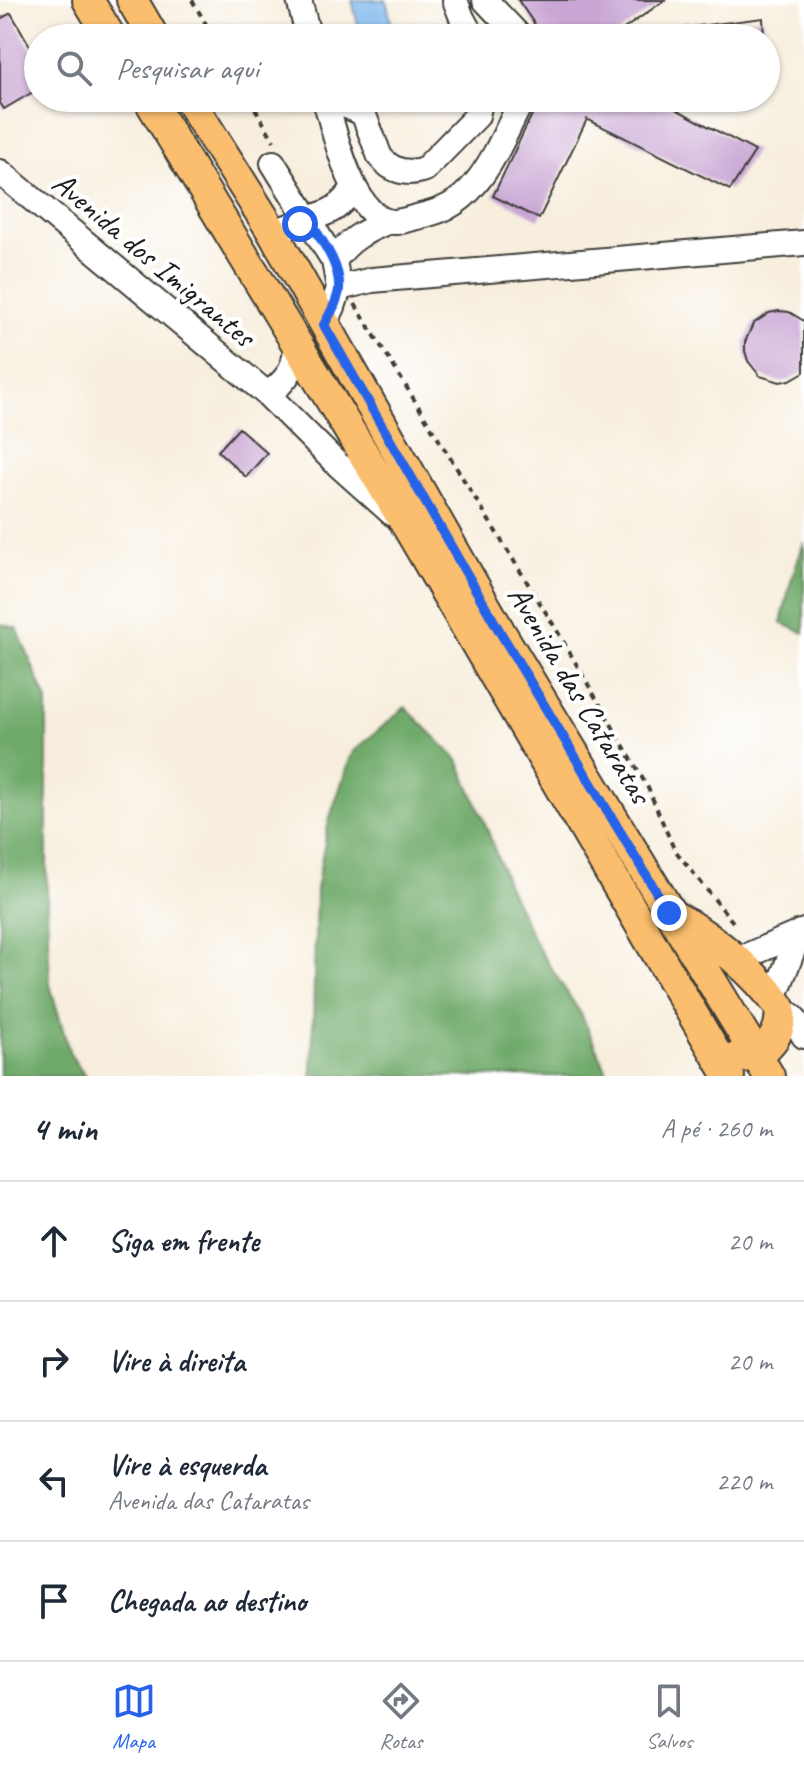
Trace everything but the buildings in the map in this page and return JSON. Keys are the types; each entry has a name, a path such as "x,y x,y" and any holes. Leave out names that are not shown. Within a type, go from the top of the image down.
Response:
{"main road":[{"path":"88,0 103,24"},
{"path":"132,0 146,24"},
{"name":"Avenida das Cataratas","path":"157,112 409,529 729,1076"},
{"name":"Avenida das Cataratas","path":"197,112 272,231 500,632 762,1065"},
{"path":"669,913 748,956 782,1016 778,1032 765,1048 762,1065 713,1047"}],"street":[{"path":"299,0 305,24"},
{"path":"455,0 465,24"},
{"path":"485,0 508,24"},
{"path":"329,112 354,188 366,205 387,222"},
{"path":"361,112 385,163 398,170 416,172 425,169 478,112"},
{"path":"334,261 353,239 387,222 399,222 443,210 462,197 482,175 516,112"},
{"path":"276,156 308,219 348,286"},
{"name":"Avenida dos Imigrantes","path":"0,172 267,394 336,463 409,529"},
{"path":"272,231 291,227 333,210 354,188"},
{"path":"324,325 348,286 372,280 804,243"},
{"name":"Avenida dos Imigrantes","path":"267,394 284,382 290,373 295,363 296,340"},
{"path":"748,956 802,932"},
{"path":"802,932 777,1003 793,1017 804,1036"}],"path":[{"path":"192,0 206,24"},
{"path":"256,112 276,156"},
{"path":"348,286 354,303 556,629 648,788 674,849 745,938 748,956"}],"green space":[{"path":"804,542 804,633 781,623"},
{"path":"0,624 17,628 47,701 50,985 70,1054 85,1076 0,1076"},
{"path":"405,707 458,760 508,886 538,948 581,1014 609,1076 312,1076 316,889 329,820 352,753"}],"water":[{"path":"352,0 386,0 392,24 358,24"}],"route":[{"path":"300,224 308,219 334,261 339,288 324,325 500,632 669,913"}]}
